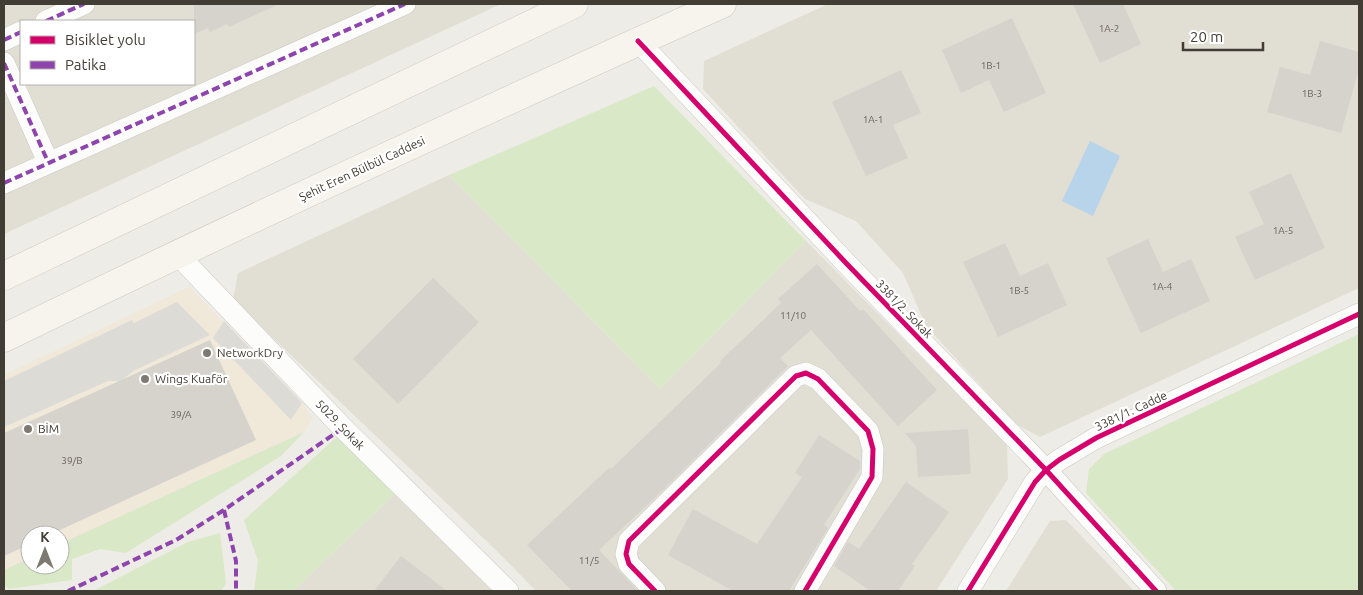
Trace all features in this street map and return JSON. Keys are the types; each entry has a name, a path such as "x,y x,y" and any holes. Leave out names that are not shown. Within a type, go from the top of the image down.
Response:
{"main road":[{"path":"4,276 574,4"},
{"name":"Şehit Eren Bülbül Caddesi","path":"4,338 177,254 638,41 685,11 722,4"}],"street":[{"path":"48,20 84,4"},
{"path":"4,183 406,4"},
{"path":"4,40 20,32"},
{"name":"3381/2. Sokak","path":"638,41 846,263 1046,470 1156,591"},
{"path":"4,63 48,162"},
{"name":"5029. Sokak","path":"177,254 343,428 508,591"},
{"name":"3381/1. Cadde","path":"968,591 1025,497 1046,470 1059,460 1096,438 1359,314"},
{"path":"655,591 629,564 626,554 629,541 796,376 806,373 818,378 868,431 873,449 872,477 804,591"}],"shaded area":[{"path":"4,4 501,4 4,234"},
{"path":"828,4 1359,4 1359,288 1040,437 1016,424 926,326 903,273 856,221 805,199 703,89 704,61"},
{"path":"449,175 660,389 806,241 1007,444 1008,479 936,591 536,591 499,553 233,300 238,273"},
{"path":"189,287 302,403 313,418 304,432 70,539 70,525 20,525 20,563 4,570 4,375"},
{"path":"177,302 210,335 133,371 121,381 108,381 4,427 4,381 132,320 134,323"},
{"path":"224,321 302,403 291,420 213,338"},
{"path":"395,494 492,591 293,591"},
{"path":"1066,520 1134,591 1006,591 1050,521"}],"green space":[{"path":"654,86 806,241 660,389 449,175"},
{"path":"1359,334 1359,591 1176,591 1086,493 1089,469 1104,454"},
{"path":"304,432 281,456 126,553 100,549 72,559 72,580 9,589 4,585 4,570 20,563 20,575 70,575 70,539"},
{"path":"338,436 395,494 293,591 254,591 258,561 244,520"},
{"path":"220,533 226,583 221,591 93,591 188,542"}],"water":[{"path":"1090,141 1120,156 1093,216 1062,201"}],"building":[{"path":"194,4 279,4 229,27 227,24 210,32 208,28 195,34"},
{"path":"1073,4 1123,4 1141,44 1100,63"},
{"path":"1012,18 1046,93 1004,112 989,80 961,93 942,50"},
{"path":"1320,41 1359,52 1359,69 1341,133 1267,112 1280,67 1310,75"},
{"path":"901,70 921,113 893,125 908,158 866,176 832,102"},
{"path":"1291,173 1325,248 1255,280 1235,237 1264,224 1249,192"},
{"path":"1148,239 1163,272 1191,259 1210,301 1141,333 1106,258"},
{"path":"1005,243 1020,276 1048,263 1067,305 998,337 963,262"},
{"path":"817,264 860,311 863,309 937,390 898,426 811,330 780,358 788,366 661,492 599,550 638,591 572,591 527,545 610,467 611,469 721,363 720,361 781,303 778,299"},
{"path":"433,278 479,322 398,404 353,359"},
{"path":"210,340 256,440 70,525 20,525 20,549 4,556 4,433"},
{"path":"968,429 971,474 918,477 916,446 905,433"},
{"path":"819,435 860,461 860,469 824,525 828,528 789,591 733,591 668,555 693,509 757,544 802,477 795,473"},
{"path":"906,482 949,512 912,564 915,566 898,591 871,591 834,566 848,542 859,549"},
{"path":"401,556 447,591 374,591"}],"marked path":[{"path":"48,20 84,4"},
{"path":"4,183 405,4"},
{"path":"4,40 20,32"},
{"path":"4,63 48,162"},
{"path":"68,591 176,540 224,510 343,428"},
{"path":"224,510 236,561 236,591"}],"cycle path":[{"path":"638,41 846,263 1046,470 1156,591"},
{"path":"968,591 1035,482 1059,460 1096,438 1359,314"},
{"path":"655,591 629,564 626,554 629,541 796,376 806,373 818,379 868,431 873,449 872,477 805,591"}],"place":[{"name":"NetworkDry","path":"207,353"},
{"name":"Wings Kuaför","path":"145,379"},
{"name":"BİM","path":"28,429"}]}
